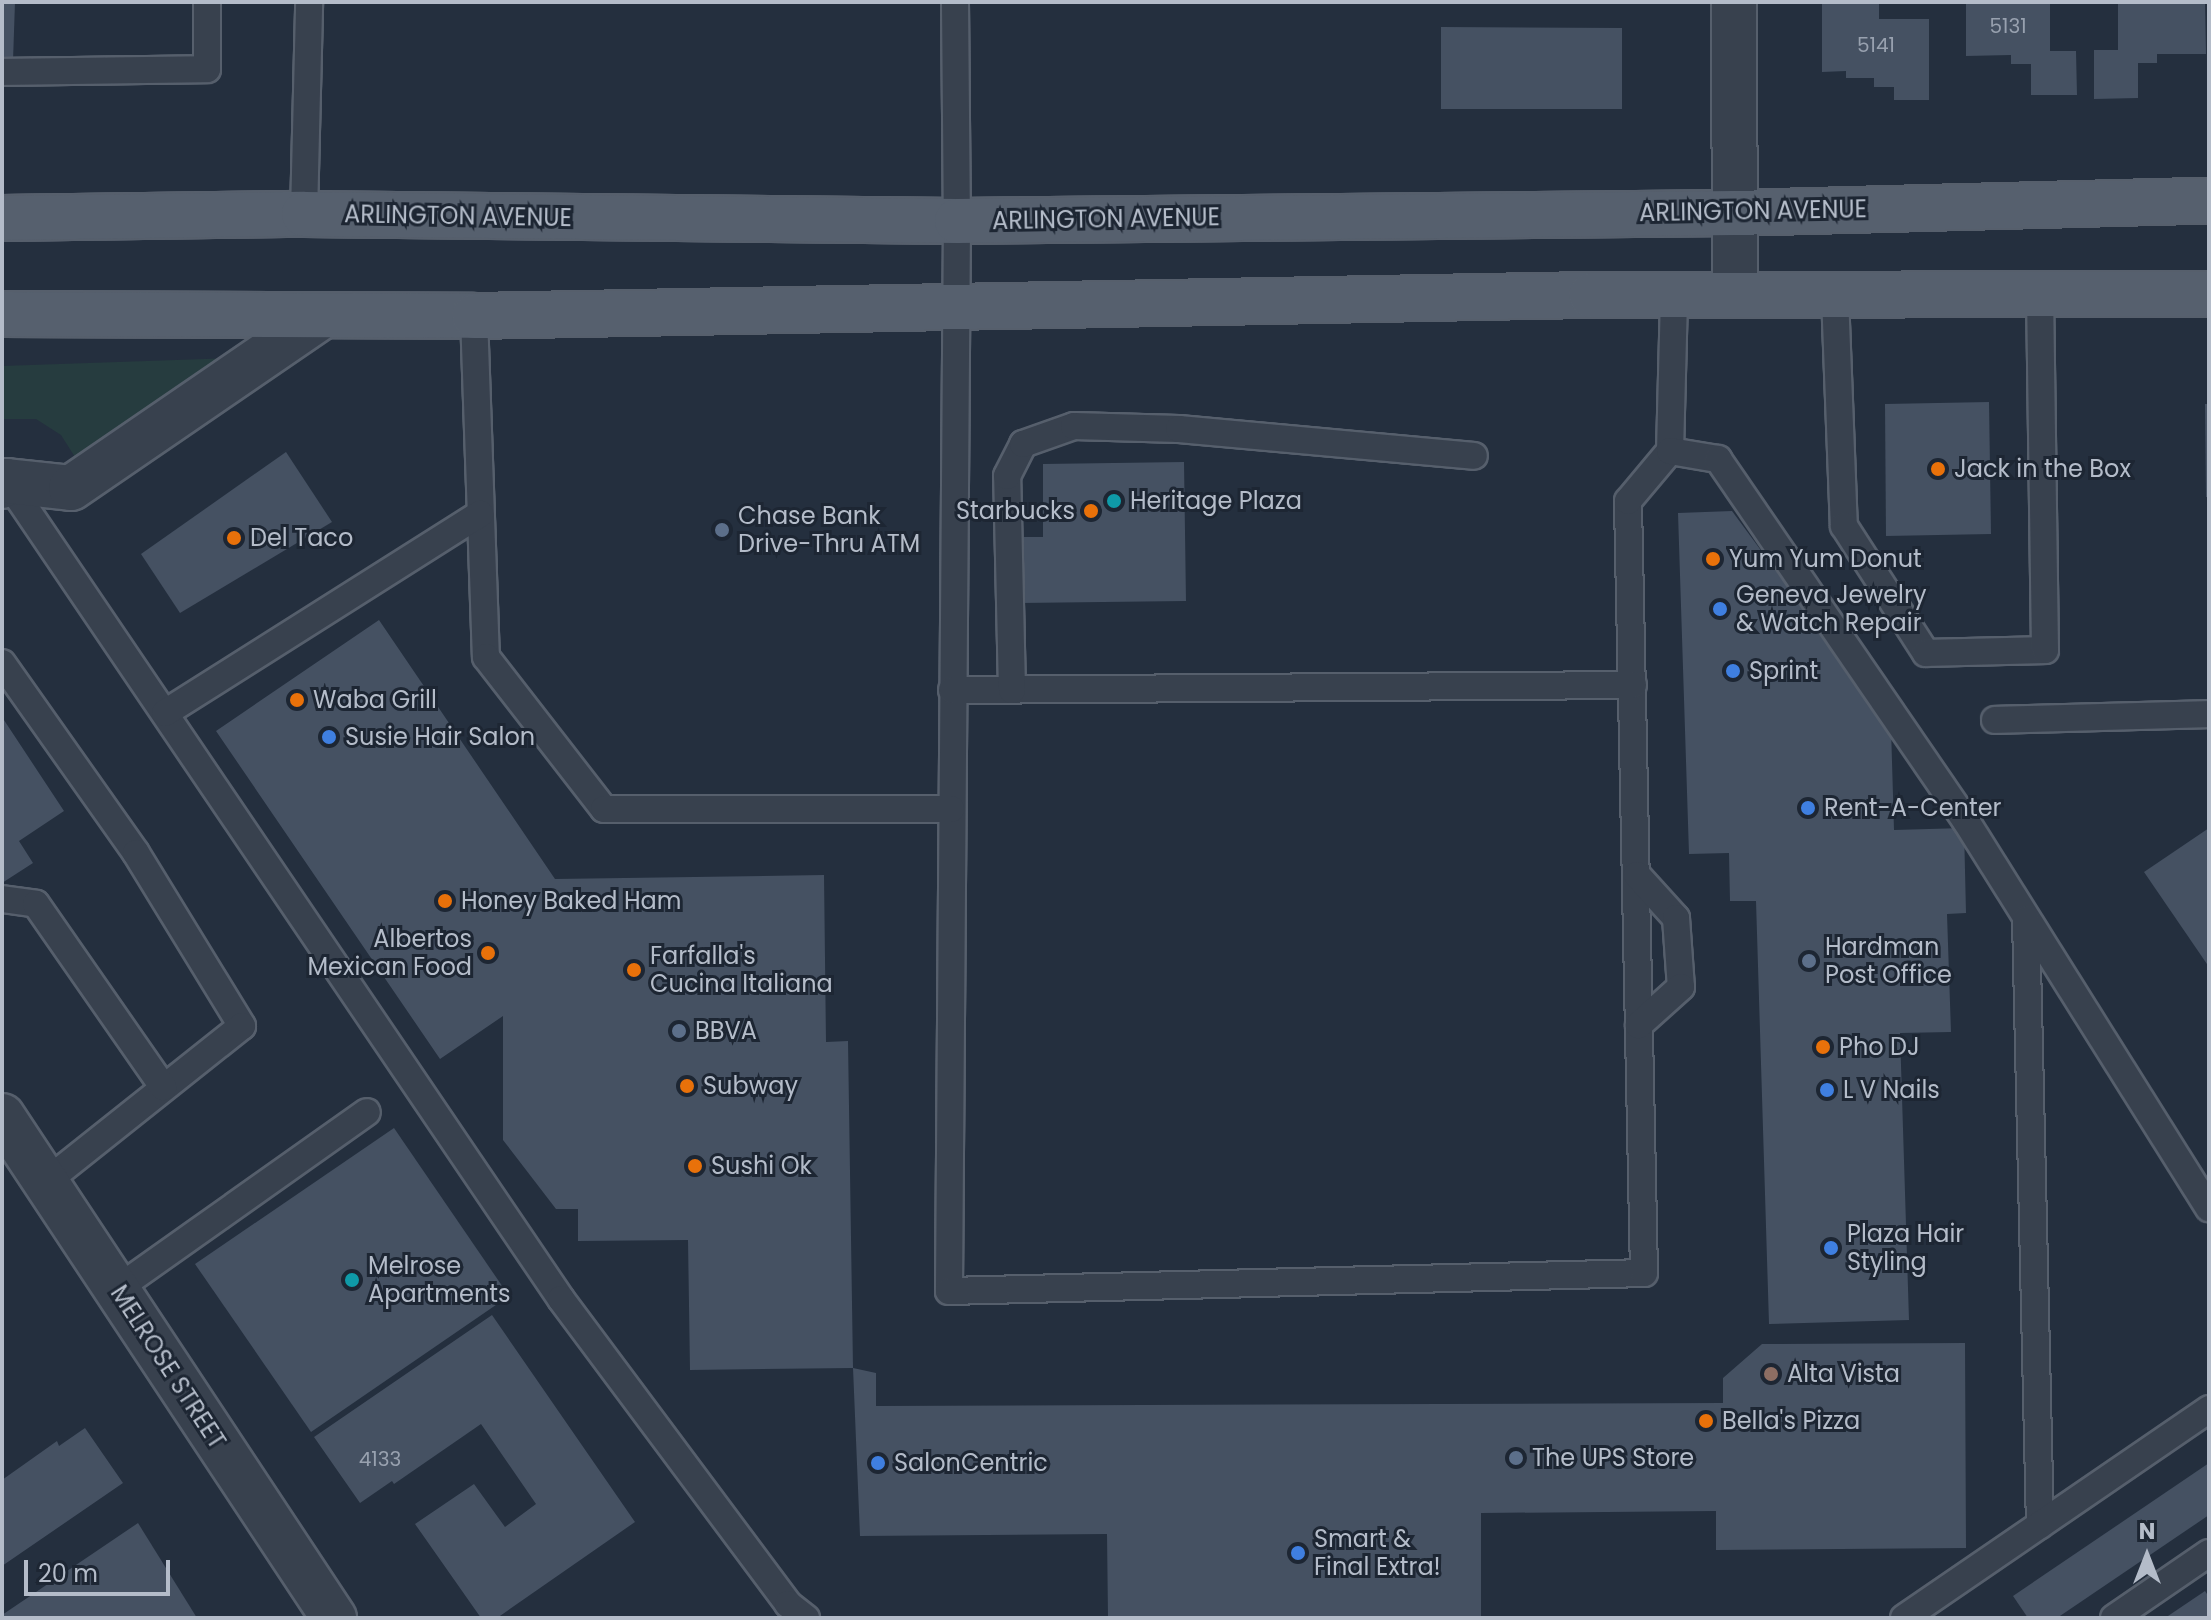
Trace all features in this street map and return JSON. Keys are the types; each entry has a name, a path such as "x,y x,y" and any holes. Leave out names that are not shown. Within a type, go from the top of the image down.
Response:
{"main road":[{"name":"ARLINGTON AVENUE","path":"2,218 304,214 957,221 1735,213 2209,201"},
{"path":"2,314 474,316 1674,294 2209,294"}],"street":[{"path":"1734,2 1735,294"},
{"path":"4,484 71,488 322,316"},
{"name":"MELROSE STREET","path":"2,1116 334,1618"}],"lane":[{"path":"2,72 207,69 207,2"},
{"path":"304,214 309,2"},
{"path":"955,2 957,309 949,1291 1644,1273 1628,501 1670,451 1674,294"},
{"path":"1835,296 1844,526 1926,653 2045,650 2040,294"},
{"path":"474,316 486,657 604,809 951,809"},
{"path":"1012,690 1007,476 1023,444 1074,426 1134,428 1474,456"},
{"path":"1670,451 1718,459 1966,821 2209,1208"},
{"path":"4,484 165,713 561,1299 788,1604 806,1618"},
{"path":"165,713 480,514"},
{"path":"2,663 136,853 242,1026 46,1182"},
{"path":"952,690 1633,685"},
{"path":"1995,720 2209,714"},
{"path":"1637,875 1676,918 1681,987 1639,1025"},
{"path":"2,899 36,904 163,1087"},
{"path":"2026,919 2040,1525"},
{"path":"117,1289 367,1112"},
{"path":"1904,1618 2209,1409"},
{"path":"2114,1618 2209,1553"}],"green space":[{"path":"263,357 82,468 61,435 36,419 2,419 2,366"}],"building":[{"path":"2,2 15,2 13,61 2,61"},
{"path":"1822,2 1879,2 1879,19 1929,19 1929,100 1894,100 1894,87 1874,87 1874,78 1846,78 1846,71 1822,72"},
{"path":"1966,2 2050,2 2050,51 2076,51 2077,95 2031,95 2031,64 2011,64 2011,55 1966,56"},
{"path":"2118,2 2205,2 2206,54 2157,54 2157,63 2138,63 2138,98 2094,99 2094,50 2118,50"},
{"path":"1441,27 1622,28 1622,109 1441,109"},
{"name":"Jack in the Box","path":"1989,402 1991,534 1886,536 1885,404"},
{"path":"2205,404 2209,404 2209,497 2206,497"},
{"name":"Del Taco","path":"286,452 332,522 180,613 141,554"},
{"name":"Heritage Plaza","path":"1184,462 1186,601 1020,603 1019,537 1043,537 1043,464"},
{"path":"1732,511 1891,727 1894,830 1964,828 1966,913 1947,914 1951,1032 1900,1033 1909,1320 1769,1324 1756,901 1730,901 1729,853 1689,854 1678,513"},
{"path":"379,620 555,879 824,875 826,1042 848,1041 853,1368 690,1370 688,1240 578,1241 578,1209 556,1209 503,1140 503,1016 440,1059 216,731"},
{"path":"2,717 64,811 19,841 33,863 2,883"},
{"path":"2209,828 2209,967 2144,872"},
{"name":"Melrose Apartments","path":"394,1128 509,1296 311,1432 195,1264"},
{"path":"492,1315 635,1522 497,1618 481,1618 415,1524 474,1484 505,1527 536,1504 481,1424 394,1484 392,1481 360,1503 314,1437"},
{"path":"1965,1343 1966,1548 1716,1550 1716,1511 1481,1513 1481,1618 1108,1618 1107,1534 860,1536 853,1368 876,1373 876,1406 1723,1403 1723,1378 1762,1344"},
{"path":"85,1428 123,1483 2,1566 2,1480 57,1441 59,1446"},
{"path":"2209,1463 2209,1515 2057,1618 2028,1618 2013,1596"},
{"path":"138,1523 197,1618 2,1618 2,1615"},
{"path":"2205,1591 2209,1597 2209,1618 2165,1618"}],"place":[{"name":"Jack in the Box","path":"1938,469"},
{"name":"Heritage Plaza","path":"1114,501"},
{"name":"Starbucks","path":"1091,511"},
{"name":"Chase Bank Drive-Thru ATM","path":"722,530"},
{"name":"Del Taco","path":"234,538"},
{"name":"Yum Yum Donut","path":"1713,559"},
{"name":"Geneva Jewelry & Watch Repair","path":"1720,609"},
{"name":"Sprint","path":"1733,671"},
{"name":"Waba Grill","path":"297,700"},
{"name":"Susie Hair Salon","path":"329,737"},
{"name":"Rent-A-Center","path":"1808,808"},
{"name":"Honey Baked Ham","path":"445,901"},
{"name":"Albertos Mexican Food","path":"488,953"},
{"name":"Hardman Post Office","path":"1809,961"},
{"name":"Farfalla's Cucina Italiana","path":"634,970"},
{"name":"BBVA","path":"679,1031"},
{"name":"Pho DJ","path":"1823,1047"},
{"name":"Subway","path":"687,1086"},
{"name":"L V Nails","path":"1827,1090"},
{"name":"Sushi Ok","path":"695,1166"},
{"name":"Plaza Hair Styling","path":"1831,1248"},
{"name":"Melrose Apartments","path":"352,1280"},
{"name":"Alta Vista","path":"1771,1374"},
{"name":"Bella's Pizza","path":"1706,1421"},
{"name":"The UPS Store","path":"1516,1458"},
{"name":"SalonCentric","path":"878,1463"},
{"name":"Smart & Final Extra!","path":"1298,1553"}]}
